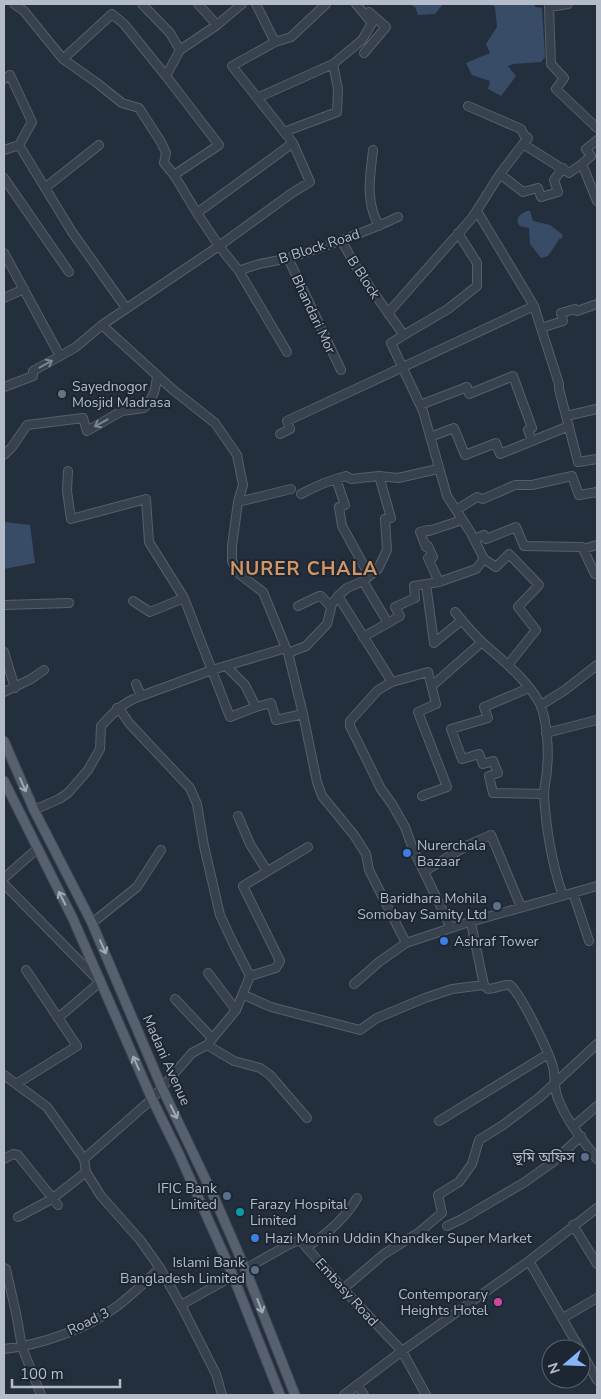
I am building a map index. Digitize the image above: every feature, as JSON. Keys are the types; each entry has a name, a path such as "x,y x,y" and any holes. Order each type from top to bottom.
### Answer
{"main road":[{"name":"Madani Avenue","path":"4,741 34,810 92,923 162,1088 194,1152 245,1269 295,1395"},
{"path":"4,781 73,920 152,1099 179,1154 233,1276 280,1395"}],"street":[{"path":"14,4 24,11 63,59 122,103 139,108 161,142 166,153 164,163 239,271 287,352"},
{"path":"142,4 170,33 180,50"},
{"path":"198,4 217,25"},
{"path":"166,76 180,50 217,25 242,4"},
{"path":"256,4 275,42"},
{"path":"4,387 33,376 33,371 76,347 102,324 220,246 310,182 293,143 232,66 275,42 291,37 326,4"},
{"path":"257,98 333,64 362,40 372,23 356,4"},
{"path":"362,4 386,27 364,53"},
{"path":"568,4 549,7 551,64 564,78 556,89 597,128"},
{"path":"63,59 112,14 124,24 219,145 174,175"},
{"path":"284,132 337,112 338,89 333,64"},
{"path":"4,78 10,74 32,122 19,145 4,150"},
{"path":"388,313 477,211 500,174 528,138 521,129 468,106"},
{"path":"523,144 569,172 591,156 586,149 597,140"},
{"path":"197,213 293,143"},
{"path":"19,145 72,232 126,308"},
{"path":"46,187 99,145"},
{"path":"373,150 369,187 370,205 379,226"},
{"path":"582,164 597,198"},
{"path":"500,174 523,192 538,188 541,197 558,192 554,180 563,168"},
{"path":"4,178 69,272"},
{"path":"477,211 534,306 559,384 578,462 597,459"},
{"name":"B Block Road","path":"239,271 252,264 288,258 341,240 379,226 398,216"},
{"path":"458,234 477,263 477,286 448,308 391,343 420,405 447,496 474,539 484,559 496,568 509,554 539,585 518,607 536,630 508,665"},
{"name":"B Block","path":"341,240 360,273 404,335"},
{"path":"4,252 60,356"},
{"name":"Bhandari Mor","path":"288,258 341,370"},
{"path":"4,298 24,289"},
{"path":"541,328 563,320 560,313 575,309 577,311 597,304"},
{"path":"280,434 290,430 287,421 534,306"},
{"path":"102,324 157,375 214,423 237,455 243,485 238,502 232,546 232,561 238,573 263,592 287,650 303,714 310,754 322,796 354,835 366,854 369,870 406,943"},
{"path":"4,455 27,425 83,418 88,430 122,411 144,408 152,399 156,390 157,375"},
{"path":"420,405 467,388 469,394 513,376 532,428 528,430 532,441"},
{"path":"566,416 597,409"},
{"path":"430,437 454,428 464,455 496,443 500,454 569,426"},
{"path":"301,494 336,478 346,476 351,479 379,476 398,478 438,468"},
{"path":"68,471 67,490 71,519 146,499 149,542 184,598 230,717 271,702 276,720 303,714"},
{"path":"34,810 59,800 68,793 88,770 100,749 100,726 127,701 212,670 306,646 327,624 331,607 338,596 347,588 378,569 387,550 385,519 391,518 379,476"},
{"path":"456,510 477,497 483,499 515,485 532,485 572,476 579,495 597,492"},
{"path":"336,478 345,505 339,507 342,526 388,623"},
{"path":"238,502 290,489"},
{"path":"439,582 428,558 433,557 428,546 426,547 420,532 429,531 462,520"},
{"path":"474,539 484,535 486,539 516,527 524,546 582,547 583,549 597,545"},
{"path":"583,549 595,574 597,573"},
{"path":"363,637 400,616 395,606 415,598 414,586 439,582 476,569 484,559"},
{"path":"426,584 434,643 462,620"},
{"path":"298,606 321,596 331,607"},
{"path":"338,596 392,682"},
{"path":"133,601 150,612 184,598"},
{"path":"4,605 69,603"},
{"path":"456,612 482,642 508,665 529,688 541,705 546,732 548,767 544,794 551,849 557,879 563,896"},
{"path":"433,686 482,642"},
{"path":"4,652 15,688"},
{"path":"541,705 565,690 597,665"},
{"path":"226,666 245,685 256,707"},
{"path":"4,692 15,688 44,670"},
{"path":"422,796 447,787 418,712 436,704 428,672 392,682 378,690 350,721 350,726 381,790 392,804 405,827 413,849 452,928"},
{"path":"136,684 141,696"},
{"path":"529,688 484,707 488,718 451,729 462,759 479,754 482,764 493,761 498,773 489,776 493,793 544,794"},
{"path":"84,1158 152,1099 192,1053 210,1041 236,1010 244,995 250,976 220,915 204,846 197,804 190,788 128,723 118,708"},
{"path":"546,732 597,720"},
{"path":"238,816 250,844 267,871"},
{"path":"425,871 491,835 521,907"},
{"path":"250,976 276,968 280,961 243,886 308,847"},
{"path":"37,849 4,878 100,982 58,1018"},
{"path":"92,923 137,887 160,850"},
{"path":"354,984 379,962 406,943 521,907 597,886"},
{"path":"572,893 589,941"},
{"path":"471,923 484,985 488,989 506,984 513,988 548,1054 559,1102 597,1159"},
{"path":"16,1084 77,1046 26,970"},
{"path":"208,973 236,1010"},
{"path":"244,995 271,1007 360,1030 377,1018 425,998 452,989 484,985"},
{"path":"176,999 210,1041 234,1061 260,1068 270,1075 307,1118"},
{"path":"343,1289 384,1254 418,1233 442,1213 438,1195 459,1182 472,1164 479,1140 517,1115 554,1086 597,1044"},
{"path":"439,1121 548,1054"},
{"path":"4,1075 47,1107 84,1158 86,1172 100,1196 140,1240 160,1268 216,1374 222,1395"},
{"path":"574,1126 597,1106"},
{"path":"447,1226 525,1182 552,1162 580,1136"},
{"path":"4,1159 13,1154 18,1155 58,1205"},
{"path":"18,1217 52,1199 86,1172"},
{"path":"306,1247 335,1227 358,1198"},
{"path":"344,1395 402,1351 529,1261 597,1208"},
{"path":"573,1225 597,1264"},
{"name":"Embasy Road","path":"245,1269 300,1240 402,1351 426,1395"},
{"path":"529,1261 574,1339"},
{"path":"4,1268 6,1269 10,1285 22,1347 40,1395"},
{"name":"Road 3","path":"4,1349 22,1347 67,1333 91,1323 116,1307 160,1268"},
{"path":"181,1305 233,1276"},
{"path":"563,1318 597,1298"},
{"path":"591,1369 597,1380"},
{"path":"358,1386 364,1395"}],"water":[{"path":"409,4 443,4 435,14 418,15 415,7"},
{"path":"491,4 535,4 535,7 542,8 545,57 541,62 508,66 516,76 501,96 488,89 490,81 472,75 466,63 490,53 486,44 497,27 495,7"},
{"path":"530,211 533,221 550,225 563,235 562,239 560,238 548,256 541,258 530,244 529,228 520,226 518,223 519,217"},
{"path":"4,522 30,525 35,563 4,569"}],"place":[{"name":"Sayednogor Mosjid Madrasa","path":"62,394"},
{"name":"Nurerchala Bazaar","path":"407,853"},
{"name":"Baridhara Mohila Somobay Samity Ltd","path":"497,906"},
{"name":"Ashraf Tower","path":"444,941"},
{"name":"ভূমি অফিস","path":"585,1157"},
{"name":"IFIC Bank Limited","path":"227,1196"},
{"name":"Farazy Hospital Limited","path":"240,1212"},
{"name":"Hazi Momin Uddin Khandker Super Market","path":"255,1238"},
{"name":"Islami Bank Bangladesh Limited","path":"255,1270"},
{"name":"Contemporary Heights Hotel","path":"498,1302"}],"district":[{"name":"NURER CHALA","path":"304,568"}]}
